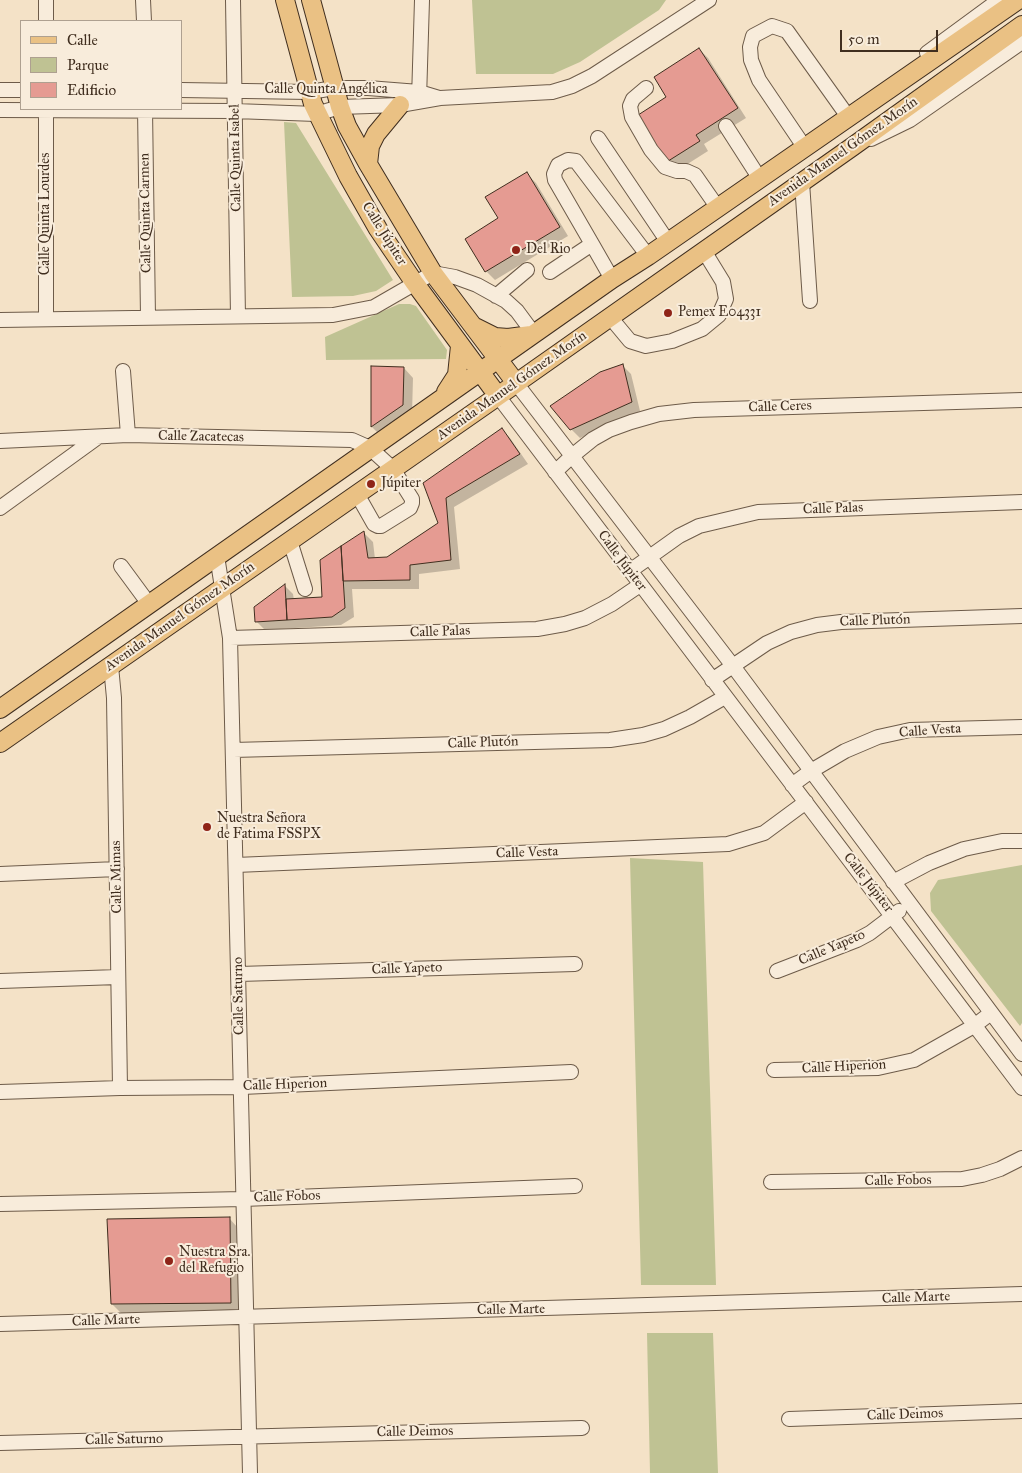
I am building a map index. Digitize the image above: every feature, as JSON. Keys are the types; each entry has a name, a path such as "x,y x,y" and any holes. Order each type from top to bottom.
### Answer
{"main road":[{"name":"Calle Júpiter","path":"285,0 316,114 348,176 378,229 414,282 498,396"},
{"name":"Calle Júpiter","path":"311,0 334,88 347,126 432,273 516,383"},
{"name":"Avenida Manuel Gómez Morín","path":"0,708 612,279 718,208 1018,0"},
{"name":"Avenida Manuel Gómez Morín","path":"0,743 498,396 1022,25"},
{"path":"368,164 370,146 376,134 400,106"},
{"path":"469,323 495,337 508,338 534,334"},
{"path":"440,399 457,375 460,346"}],"street":[{"path":"46,0 46,20"},
{"path":"143,0 144,20"},
{"name":"Calle Quinta Isabel","path":"233,0 238,316"},
{"path":"419,97 422,0"},
{"name":"Calle Quinta Angélica","path":"182,90 310,92 334,88 440,98 552,92 572,86 592,76 709,0"},
{"path":"864,107 885,83 999,0"},
{"path":"805,148 759,80 751,60 750,47 753,36 772,26 787,31 848,118"},
{"path":"852,147 880,136 910,120 1022,42"},
{"path":"646,88 633,99 630,106 632,117 651,150 665,167 677,171 686,171 695,175 718,208"},
{"path":"0,90 20,90"},
{"name":"Calle Quinta Angélica","path":"182,110 316,114 340,107 400,106 419,97"},
{"name":"Calle Quinta Angélica","path":"0,110 20,110"},
{"name":"Calle Quinta Lourdes","path":"46,110 46,319"},
{"name":"Calle Quinta Carmen","path":"145,110 148,317"},
{"path":"726,126 760,179"},
{"path":"598,138 668,242"},
{"path":"612,279 555,180 558,165 565,161 576,161 648,256"},
{"path":"802,182 810,301"},
{"path":"550,272 592,244"},
{"path":"610,317 630,341 646,346 672,341 702,329 719,315 726,299 723,282 704,251"},
{"path":"496,296 527,270"},
{"path":"0,320 304,316 356,312 374,307 432,273 456,277 477,285 506,301 517,311 534,334"},
{"path":"123,371 128,436"},
{"name":"Calle Júpiter","path":"516,383 734,666 1022,1054"},
{"name":"Calle Júpiter","path":"498,396 1022,1088"},
{"name":"Calle Ceres","path":"555,472 593,439 624,424 659,414 694,410 1022,400"},
{"name":"Calle Zacatecas","path":"0,441 128,436 352,440 370,448 393,469 412,499 410,508 378,526 374,524 357,494"},
{"path":"0,508 98,437"},
{"name":"Calle Palas","path":"630,571 679,536 699,526 758,512 1022,502"},
{"path":"290,541 305,589"},
{"name":"Calle Saturno","path":"217,556 230,638 250,1473"},
{"path":"121,566 149,604"},
{"name":"Calle Palas","path":"230,638 538,629 585,618 612,604 640,585"},
{"name":"Calle Plutón","path":"712,680 767,643 791,632 817,625 840,622 1022,616"},
{"name":"Calle Mimas","path":"111,666 114,698 120,1088"},
{"name":"Calle Plutón","path":"233,750 610,740 644,736 664,729 690,718 725,697"},
{"name":"Calle Vesta","path":"792,785 811,771 845,751 878,737 910,730 1022,727"},
{"name":"Calle Vesta","path":"236,865 728,844 764,833 806,802"},
{"path":"893,882 929,862 964,849 1002,841 1022,841"},
{"path":"0,874 117,869"},
{"name":"Calle Yapeto","path":"778,971 857,940 870,933 909,904"},
{"name":"Calle Yapeto","path":"239,974 574,964"},
{"path":"0,980 118,977"},
{"name":"Calle Hiperion","path":"774,1070 885,1066 914,1060 974,1026 992,1013"},
{"name":"Calle Hiperion","path":"0,1092 120,1088 242,1087 571,1072"},
{"name":"Calle Fobos","path":"771,1182 962,1179 1000,1169 1022,1158"},
{"name":"Calle Fobos","path":"0,1204 243,1199 575,1186"},
{"name":"Calle Marte","path":"0,1324 1022,1294"},
{"name":"Calle Deimos","path":"789,1419 1022,1411"},
{"name":"Calle Deimos","path":"248,1436 582,1428"},
{"name":"Calle Saturno","path":"0,1443 248,1436"}],"green space":[{"path":"472,0 666,0 659,10 580,62 553,74 476,74"},
{"path":"284,122 296,123 393,280 376,291 353,296 292,297"},
{"path":"399,304 416,306 447,350 446,359 326,360 325,337"},
{"path":"630,858 703,862 716,1285 641,1285"},
{"path":"1022,865 1022,1023 1020,1026 931,911 930,893 938,880"},
{"path":"647,1333 713,1333 718,1473 650,1473"}],"building":[{"path":"699,48 738,108 696,135 700,141 665,163 635,117 666,97 654,77"},
{"path":"527,172 560,227 485,272 465,239 498,218 485,197"},
{"path":"623,364 632,402 570,430 550,406 600,372"},
{"path":"371,366 404,367 403,405 371,427"},
{"path":"502,428 520,454 446,498 451,560 410,565 410,580 343,581 341,546 364,531 368,558 387,557 438,523 423,483"},
{"path":"341,546 345,608 332,617 287,620 286,599 322,597 320,560"},
{"path":"285,584 287,620 255,622 254,607"},
{"name":"Nuestra Sra. del Refugio","path":"230,1217 231,1303 111,1304 107,1219"}],"place":[{"name":"Del Rio","path":"516,250"},
{"name":"Pemex E04331","path":"668,313"},
{"name":"Júpiter","path":"371,484"},
{"name":"Nuestra Señora de Fatima FSSPX","path":"207,827"},
{"name":"Nuestra Sra. del Refugio","path":"169,1261"}]}
